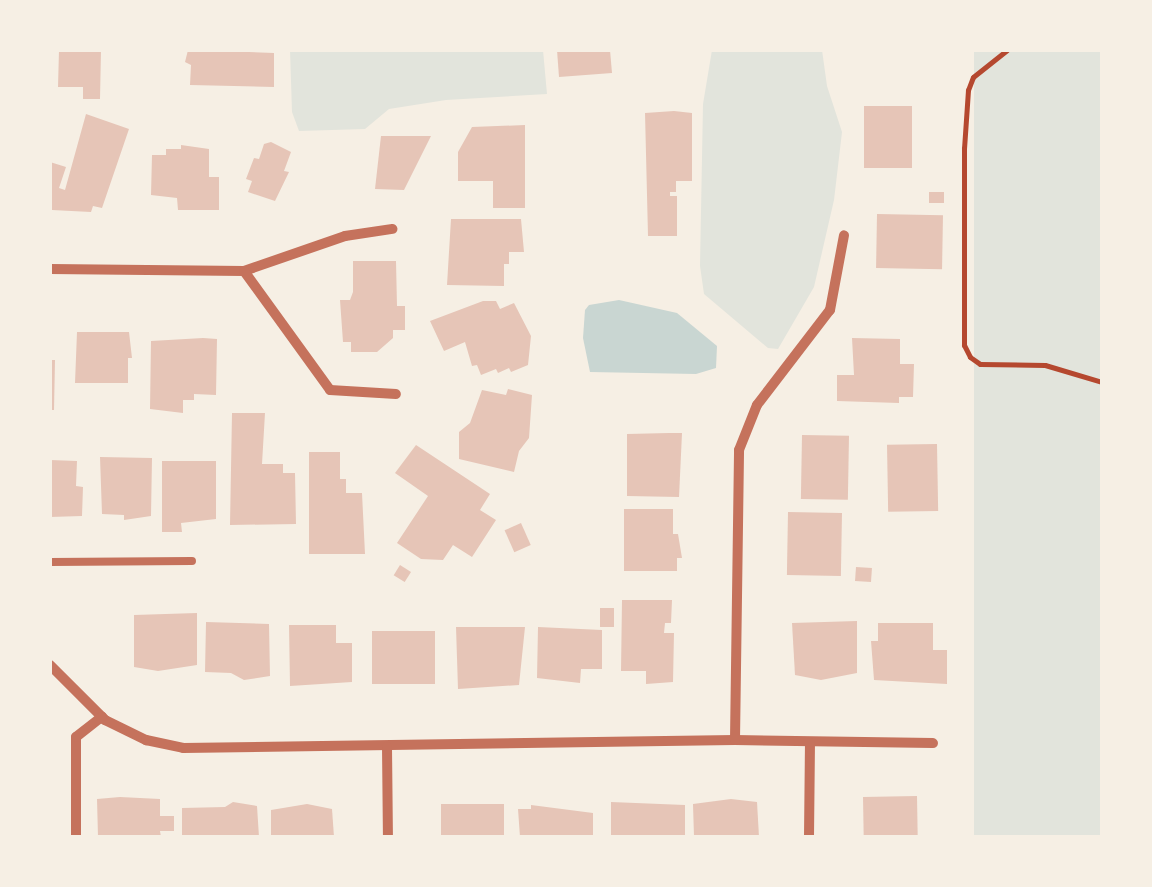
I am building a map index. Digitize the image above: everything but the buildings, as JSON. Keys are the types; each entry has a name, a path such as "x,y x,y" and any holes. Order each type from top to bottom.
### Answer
{"street":[{"path":"50,269 244,271 345,236 392,229"},
{"path":"734,740 739,450 757,404 830,310 844,235"},
{"path":"244,271 330,390 396,394"},
{"path":"50,665 102,716 146,740 183,748 734,740 934,742"},
{"path":"76,837 76,737 102,716"},
{"path":"808,837 810,743"},
{"path":"387,747 388,837"}],"lane":[{"path":"50,562 192,561"}],"path":[{"path":"1007,50 973,77 968,90 964,148 964,345 970,357 980,364 1045,365 1102,382"}],"shaded area":[{"path":"290,50 543,50 547,94 446,100 389,109 365,129 299,131 292,112"},
{"path":"712,50 822,50 827,86 842,132 834,200 814,287 778,349 768,348 704,294 700,266 703,104"},
{"path":"974,50 1102,50 1102,837 974,837"},
{"path":"619,300 677,313 717,346 716,368 696,374 590,372 583,338 585,310 589,305"}]}
